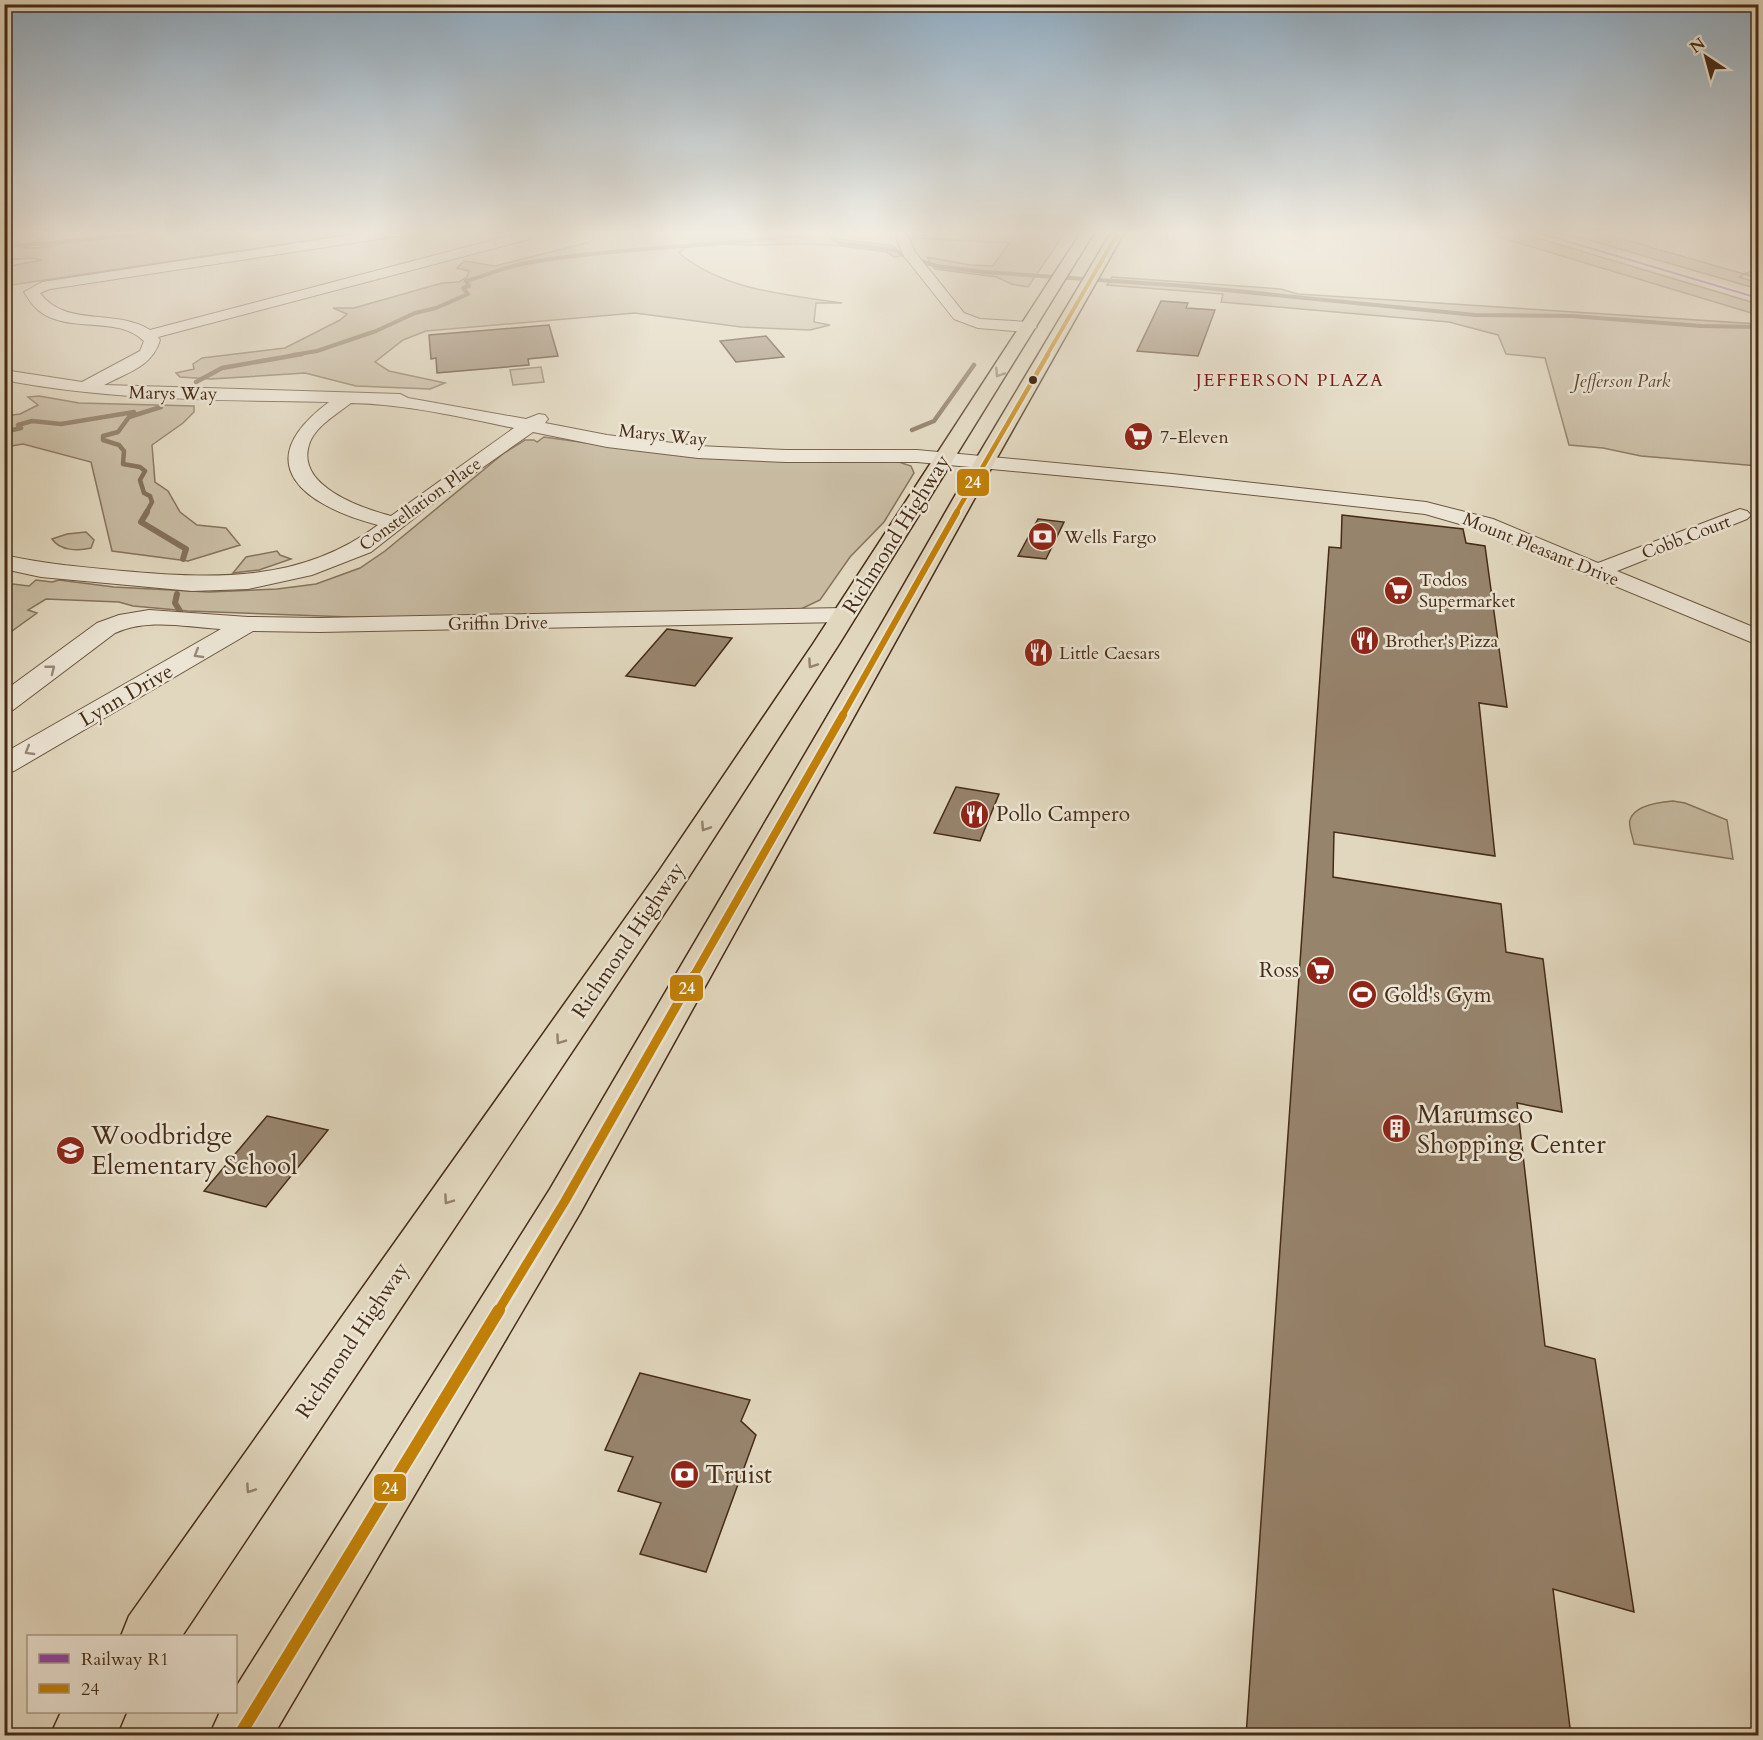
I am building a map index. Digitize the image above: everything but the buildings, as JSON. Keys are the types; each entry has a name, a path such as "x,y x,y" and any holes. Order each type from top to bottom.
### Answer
{"main road":[{"name":"Richmond Highway","path":"150,1635 666,886 1039,312"},
{"name":"Richmond Highway","path":"239,1736 571,1191 855,695 987,458 1073,312"},
{"path":"80,1736 96,1713"}],"street":[{"path":"51,312 125,325 148,335 232,312"},
{"path":"956,312 959,316 978,322 1029,327"},
{"path":"84,388 141,359 152,346 148,335"},
{"name":"Marys Way","path":"4,375 84,388 147,393 378,399 536,421 607,441 698,452 947,453"},
{"path":"348,397 329,411 304,436 296,455 297,466 311,485 345,509 395,523"},
{"name":"Constellation Place","path":"4,562 41,570 164,583 248,582 304,570 363,547 438,490 536,421"},
{"name":"Mount Pleasant Drive","path":"947,453 1402,504 1450,513 1485,524 1758,638"},
{"name":"Cobb Court","path":"1597,571 1740,515"},
{"name":"Griffin Drive","path":"4,704 106,628 134,618 152,617 248,624 352,625 844,615"},
{"name":"Lynn Drive","path":"4,765 248,624"}],"green space":[{"path":"343,312 815,312 814,322 830,325 810,330 741,327 635,313 426,331 403,340 375,362 389,371 445,383 430,389 356,386 305,373 211,379 180,377 176,373 194,369 193,364 202,358 285,348 340,320 347,314"},
{"name":"Jefferson Park","path":"1337,312 1577,312 1758,324 1758,466 1641,456 1603,448 1569,445 1545,358 1506,354 1498,335 1449,322"},
{"path":"541,367 544,382 513,385 510,370"},
{"path":"39,396 79,403 194,406 194,412 183,423 152,445 155,482 168,491 180,512 197,525 226,528 240,545 188,561 112,551 91,462 23,444 5,447 5,416 20,414 38,405 28,397"},
{"path":"544,437 623,448 896,461 911,466 914,473 884,522 850,557 820,600 801,609 404,619 188,611 133,606 119,602 46,599 28,610 37,613 5,636 5,583 29,586 36,580 52,582 59,580 114,587 209,592 277,589 316,584 360,568 385,551 504,453 525,440 537,442"},
{"path":"86,532 94,540 91,548 70,549 60,546 52,539 67,534"},
{"path":"277,551 280,555 291,559 259,570 233,573 246,557"},
{"path":"1673,801 1685,803 1727,820 1733,859 1634,844 1630,825 1633,815 1648,805"}],"waterway":[{"path":"293,355 317,351 376,331 418,312"},
{"path":"1447,312 1475,315 1572,316 1701,326 1758,327"},
{"path":"196,382 222,368 302,354"},
{"path":"912,430 934,421 974,365"},
{"path":"146,513 152,502 150,496 144,493 140,480 145,471 140,467 123,464 124,451 119,445 103,440 103,436 118,432 129,417 161,407"},
{"path":"4,432 21,428 18,425 32,421 61,424 134,412"},
{"path":"147,512 141,522 186,549 183,559"},
{"path":"177,594 175,603 180,611"}],"transit line":[{"name":"24","path":"239,1736 565,1201 989,454 1073,312"}],"place":[{"name":"7-Eleven","path":"1139,437"},
{"name":"Wells Fargo","path":"1043,537"},
{"name":"Todos Supermarket","path":"1398,590"},
{"name":"Brother's Pizza","path":"1364,641"},
{"name":"Little Caesars","path":"1038,653"},
{"name":"Pollo Campero","path":"975,814"},
{"name":"Ross","path":"1320,970"},
{"name":"Gold's Gym","path":"1363,995"},
{"name":"Marumsco Shopping Center","path":"1396,1129"},
{"name":"Woodbridge Elementary School","path":"70,1150"},
{"name":"Truist","path":"684,1474"}],"district":[{"name":"JEFFERSON PLAZA","path":"1290,380"}]}
